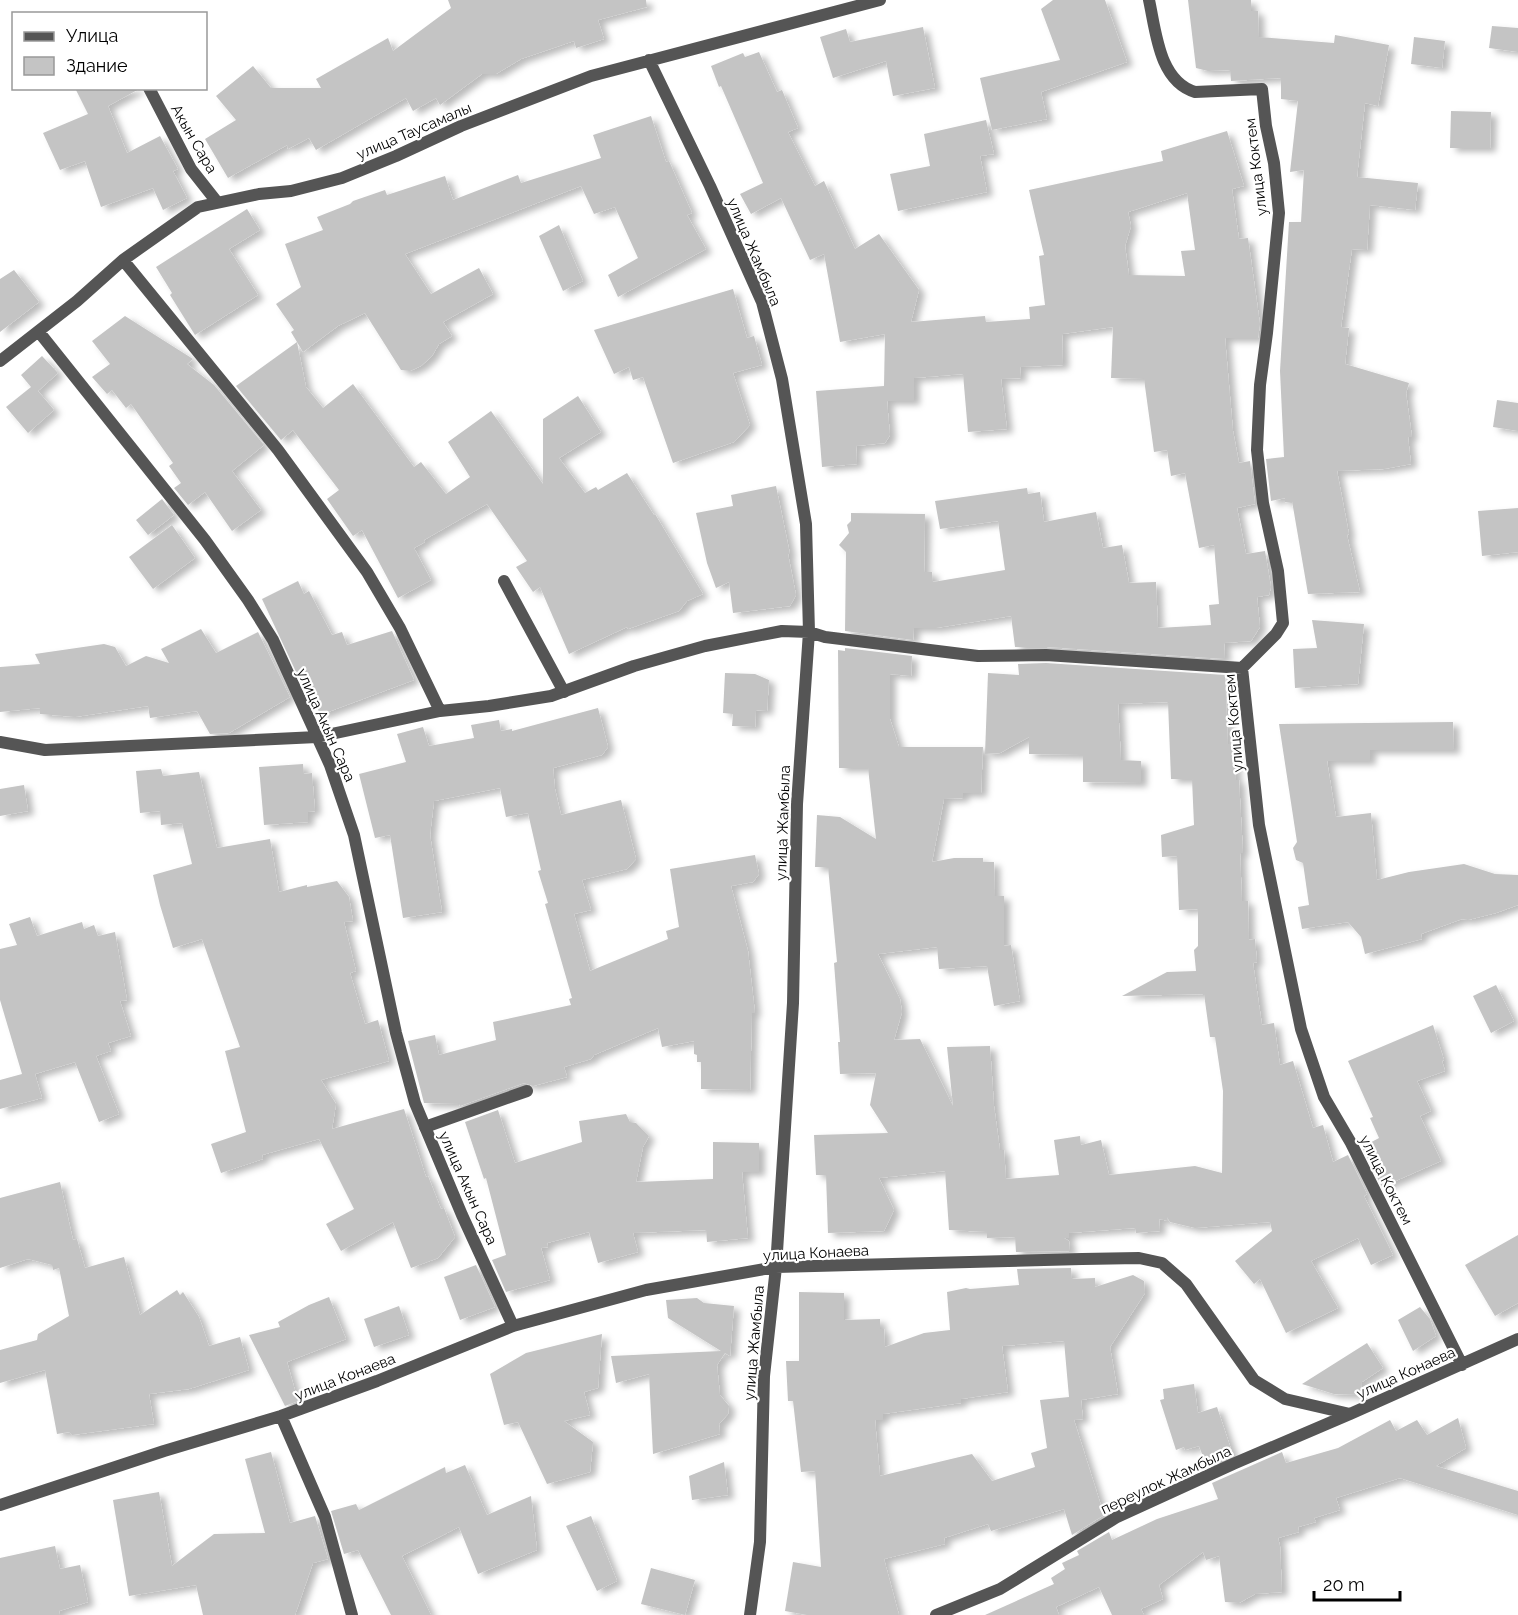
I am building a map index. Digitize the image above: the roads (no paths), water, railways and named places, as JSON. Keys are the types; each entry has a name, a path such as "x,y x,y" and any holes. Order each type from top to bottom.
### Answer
{"street":[{"name":"улица Таусамалы","path":"0,361 39,332 123,260 198,207 342,178 471,122 591,76 880,0"},
{"name":"улица Коктем","path":"1149,0 1165,67 1184,89 1195,92 1262,89 1266,126 1274,163 1279,213 1260,386 1257,450 1263,502 1278,571 1283,623 1276,634 1242,668 1259,825 1301,1029 1324,1097 1351,1143 1462,1365"},
{"name":"улица Жамбыла","path":"649,60 710,186 762,302 782,379 806,524 809,632 797,804 793,1003 776,1267 764,1376 760,1542 750,1615"},
{"name":"Акын Сара","path":"150,90 191,169 217,202"},
{"path":"123,260 278,450 367,572 400,628 440,711"},
{"name":"улица Акын Сара","path":"39,332 205,540 248,600 273,640 330,765 354,835 396,1033 415,1103 462,1215 513,1326"},
{"path":"504,581 564,692"},
{"path":"0,742 45,750 317,737 440,711 550,696 634,666 705,646 782,631 809,632 825,637 978,656 1046,656 1242,668"},
{"path":"425,1127 527,1091"},
{"name":"улица Конаева","path":"0,1506 164,1451 281,1416 377,1382 513,1326 646,1290 776,1267 1091,1258 1139,1258 1162,1263 1186,1284 1254,1380 1285,1399 1350,1414 1518,1339"},
{"name":"переулок Жамбыла","path":"936,1615 1000,1589 1117,1517 1350,1414"},
{"path":"281,1416 325,1517 352,1615"}]}
